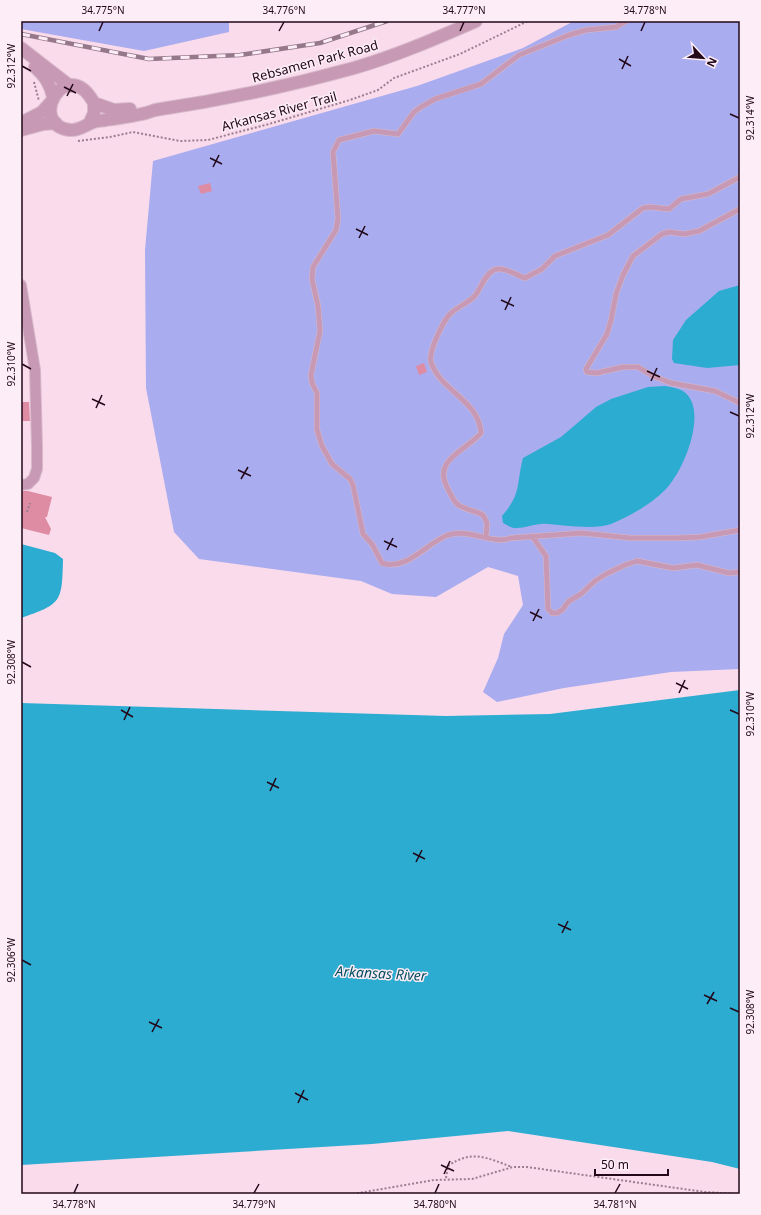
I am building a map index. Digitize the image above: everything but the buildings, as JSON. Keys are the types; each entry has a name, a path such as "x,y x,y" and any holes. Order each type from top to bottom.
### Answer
{"street":[{"name":"Rebsamen Park Road","path":"94,103 114,110 155,110 231,97 356,68 418,46 476,21"},
{"path":"21,48 70,86"},
{"path":"21,53 45,76 51,87 48,102 51,115 56,123 43,124 21,130"},
{"path":"21,123 42,112 48,102 61,88 70,86 80,87 85,90 94,103 90,122"},
{"name":"Rebsamen Park Road","path":"56,123 65,129 71,130 78,129 90,122 144,114 155,110"},
{"path":"21,285 35,370 37,447 37,468 34,478 28,484 21,485"}],"lane":[{"path":"626,21 616,27 586,30 568,35 519,55 481,84 434,100 417,109 408,118 398,134 374,131 343,138 335,145 334,166 338,219 333,235 313,267 312,279 318,306 320,331 311,375 312,383 317,393 317,430 322,446 332,464 350,479 355,491 360,525 363,534 372,544 382,563 388,565 403,562 415,557 448,536 461,533 486,536 495,540 504,540 532,536 582,533 630,538 677,538 700,537 740,530"},
{"path":"486,536 486,523 483,515 457,504 443,480 443,469 448,462 481,433 474,411 442,379 431,363 432,350 446,319 474,296 490,273 495,269 503,269 525,278 542,270 555,256 608,235 642,208 650,207 669,209 682,199 708,194 740,177"},
{"path":"740,209 700,231 684,234 669,232 662,234 632,256 622,275 616,294 612,320 607,334 586,369 587,372 597,373 623,367 638,367 671,383 715,392 740,403"},
{"path":"532,536 546,556 548,609 552,613 557,613 562,610 569,601 581,594 601,577 625,565 637,561 673,568 697,565 729,573 740,572"}],"path":[{"name":"Arkansas River Trail","path":"76,141 110,137 133,132 180,141 208,140 270,124 378,90 394,78 460,54 528,21"},
{"path":"34,80 48,102"},
{"path":"28,512 30,502"},
{"path":"446,1179 448,1166 459,1158 475,1155 513,1167"},
{"path":"353,1194 446,1179 472,1179 513,1167 527,1167 705,1192 740,1194"}],"shaded area":[{"path":"21,21 229,21 229,32 144,51 21,29"},
{"path":"574,21 740,21 740,669 671,672 564,688 497,702 483,692 498,658 504,634 523,605 518,576 488,567 436,597 392,594 361,581 199,559 174,532 146,388 145,250 153,161 417,86 523,48"}],"water":[{"path":"740,285 740,365 707,368 674,363 672,359 673,340 686,320 719,291"},
{"path":"665,386 683,391 691,400 694,412 694,426 686,456 672,482 665,490 632,514 604,526 579,527 543,524 515,528 503,523 502,516 516,495 523,458 561,437 596,407 611,399 648,387"},
{"path":"21,544 55,553 63,559 62,584 57,599 52,605 45,609 21,618"},
{"name":"Arkansas River","path":"740,690 740,1169 712,1162 508,1131 372,1144 21,1165 21,703 446,716 550,714"}],"railway":[{"path":"21,34 149,59 240,55 320,43 387,21"}]}
